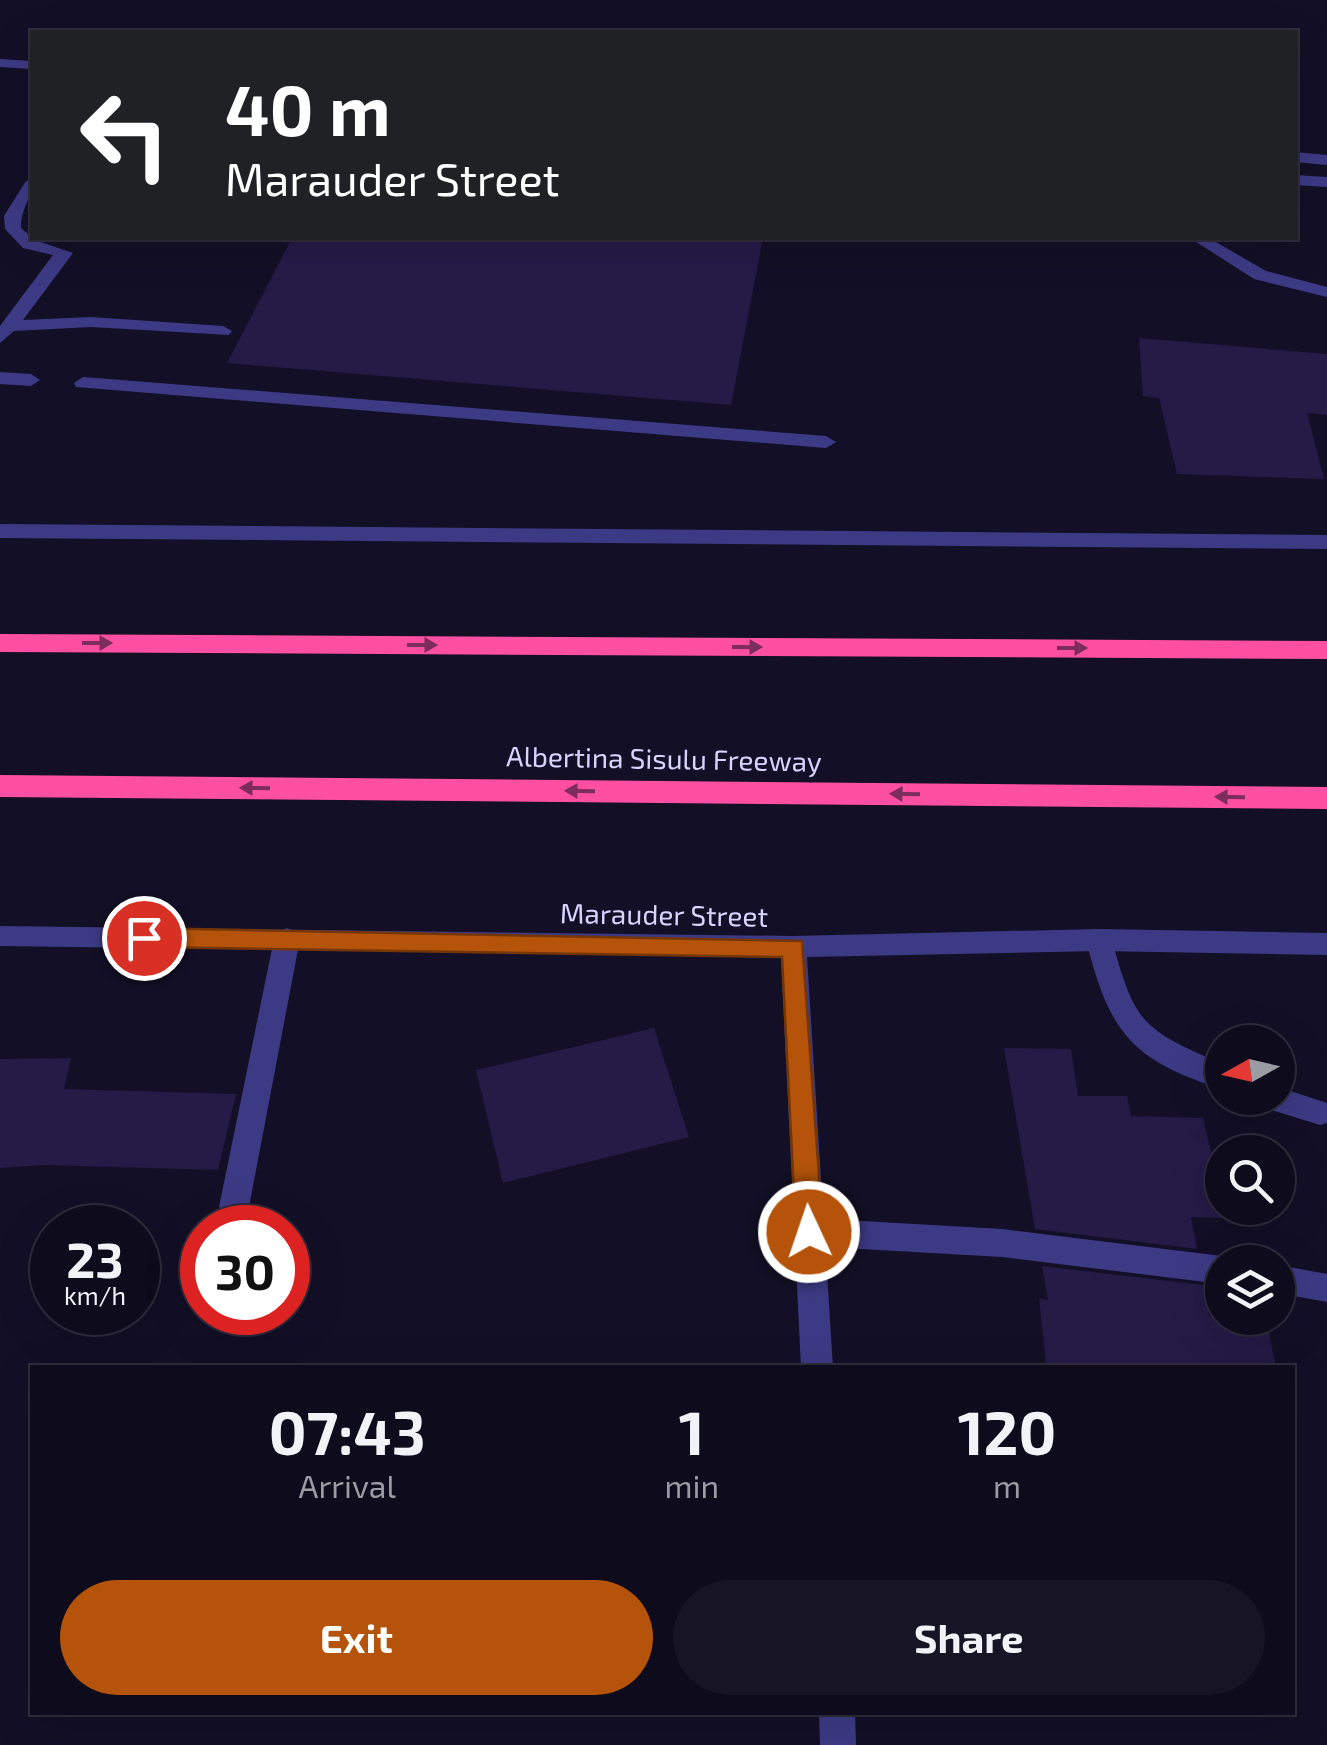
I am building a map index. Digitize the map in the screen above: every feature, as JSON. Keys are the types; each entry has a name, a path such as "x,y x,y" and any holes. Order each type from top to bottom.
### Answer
{"highway":[{"path":"0,642 1327,650"},
{"name":"Albertina Sisulu Freeway","path":"0,786 1327,798"}],"street":[{"path":"0,62 30,65"},
{"path":"1298,158 1327,160"},
{"path":"1298,180 1327,182"},
{"path":"30,187 17,205 13,230 29,244 64,253"},
{"path":"4,332 76,240"},
{"path":"1201,240 1260,275 1327,292"},
{"path":"4,332 90,322 223,331"},
{"path":"0,378 31,380"},
{"path":"83,384 826,442"},
{"path":"0,531 1327,542"},
{"name":"Marauder Street","path":"0,936 793,948 1099,940 1327,944"},
{"path":"234,1205 287,939"},
{"path":"1099,940 1116,1006 1132,1032 1205,1068"},
{"path":"793,948 817,1365"},
{"path":"1295,1105 1320,1112"},
{"path":"809,1232 1002,1243 1205,1268"},
{"path":"1295,1283 1327,1288"},
{"path":"836,1715 838,1745"}],"building":[{"path":"291,240 763,240 731,405 227,363"},
{"path":"1139,338 1327,354 1327,415 1307,413 1324,479 1177,474 1159,398 1143,396"},
{"path":"654,1028 689,1137 503,1183 476,1070"},
{"path":"1004,1048 1071,1049 1078,1096 1127,1096 1131,1116 1203,1118 1207,1135 1205,1217 1191,1217 1197,1249 1035,1229"},
{"path":"71,1058 64,1089 236,1094 218,1170 45,1165 0,1168 0,1059"},
{"path":"1042,1266 1203,1285 1205,1335 1270,1335 1275,1365 1046,1363 1039,1299 1048,1300"}],"route":[{"path":"144,938 793,948 809,1232"}]}
